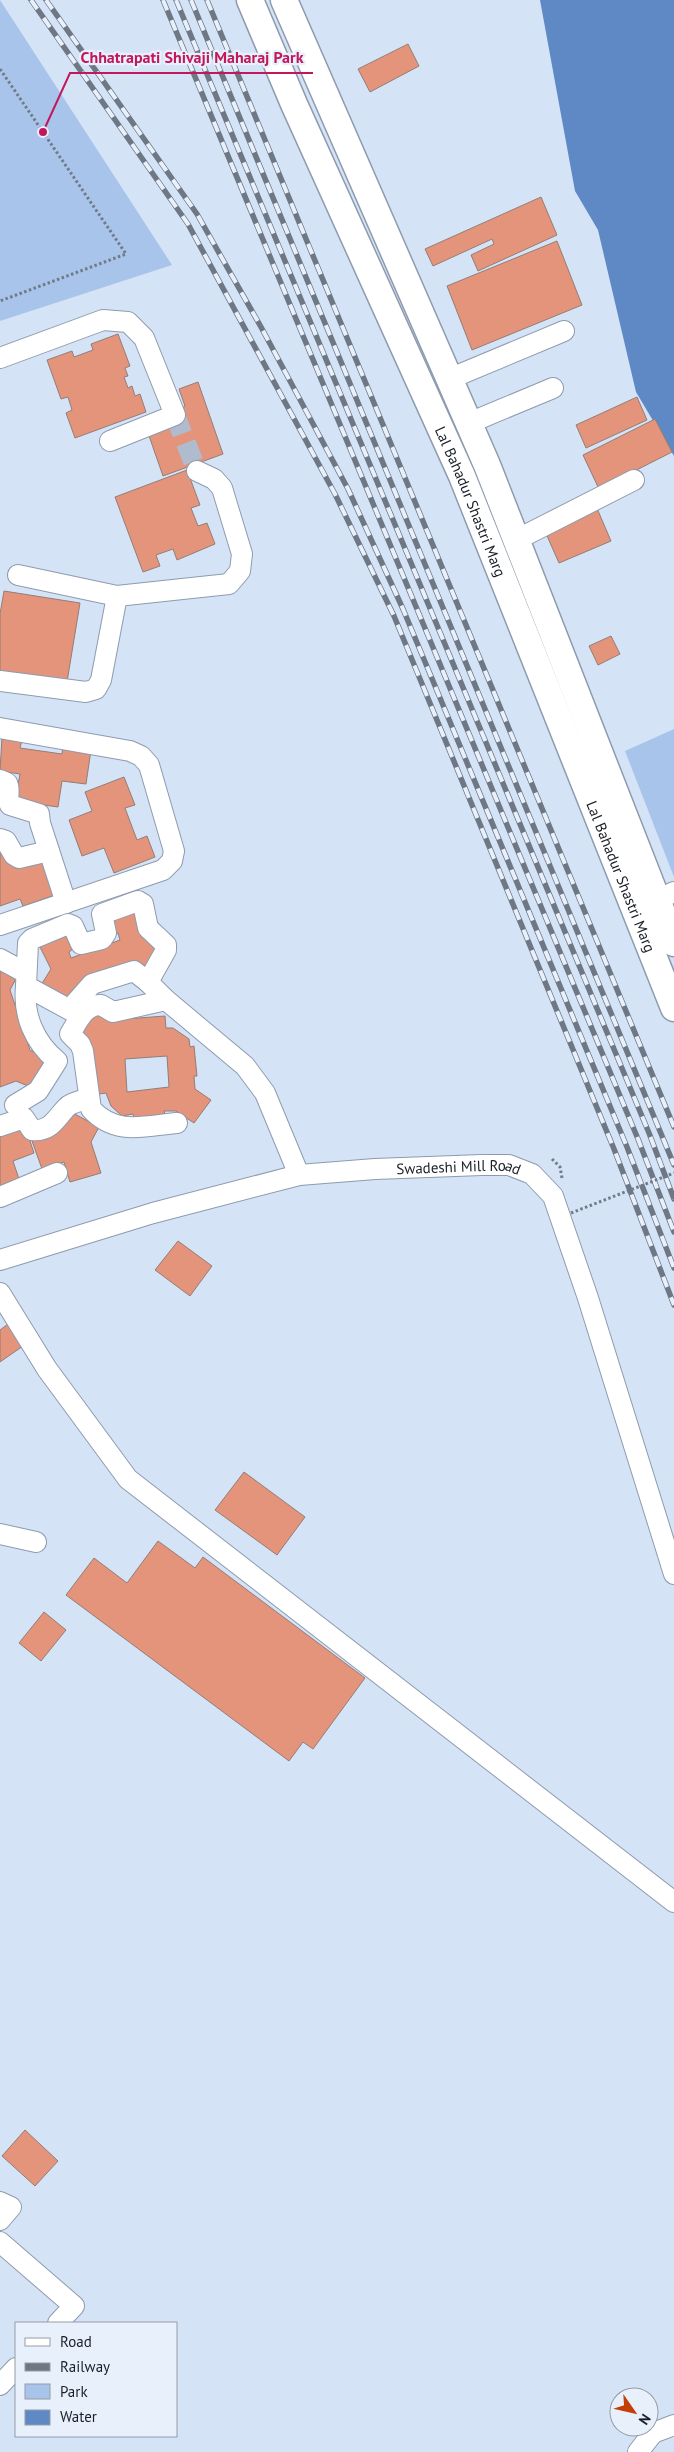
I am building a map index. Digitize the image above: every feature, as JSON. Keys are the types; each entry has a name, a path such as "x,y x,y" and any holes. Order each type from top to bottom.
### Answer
{"main road":[{"name":"Lal Bahadur Shastri Marg","path":"250,0 294,104 462,476 564,732 622,846 665,896 674,943"},
{"name":"Lal Bahadur Shastri Marg","path":"284,0 487,465 587,721 622,846 674,1008"},
{"path":"294,104 310,62"},
{"path":"462,476 487,465"},
{"path":"564,732 587,721"}],"street":[{"path":"0,358 103,320 128,322 144,338 175,415 110,441"},
{"path":"450,379 564,331"},
{"path":"469,423 553,388"},
{"path":"18,575 117,596 229,584 240,571 242,554 222,488 214,479 198,471"},
{"path":"516,540 634,480"},
{"path":"0,681 86,692 96,689 101,680 117,596"},
{"path":"0,728 130,750 141,756 149,765 174,851 172,861 163,870 0,925"},
{"path":"0,780 7,782 9,786 8,801 10,806 39,814 66,903"},
{"path":"0,839 6,841 14,855 19,858 49,850"},
{"path":"56,1061 44,1050 37,1040 25,1010 28,943 32,939 68,924 73,926 81,944 102,939 106,933 102,914 138,901 143,904 148,928 166,946 166,950 148,982"},
{"path":"0,959 75,1012"},
{"path":"0,1126 12,1110 38,1091 70,1034 75,1012 92,984 134,971 245,1066 264,1092 299,1175"},
{"path":"75,1012 96,1005 102,1005 112,1012 166,1000"},
{"path":"70,1034 80,1044 83,1051 91,1109 109,1124 128,1128 177,1123"},
{"path":"12,1110 24,1118 32,1130 36,1130 56,1123 71,1104 89,1098"},
{"name":"Swadeshi Mill Road","path":"0,1260 153,1213 299,1175 375,1169 509,1165 532,1174 553,1196 588,1298 674,1574"},
{"path":"0,1196 57,1173"},
{"path":"0,1294 47,1369 128,1479 674,1902"},
{"path":"0,1534 36,1542"},
{"path":"0,2202 11,2207 0,2220"},
{"path":"0,2242 74,2306 59,2322"},
{"path":"0,2385 15,2369"},
{"path":"638,2452 654,2433 674,2425"}],"path":[{"path":"0,68 126,254 0,301"},
{"path":"552,1159 560,1167"},
{"path":"571,1213 674,1173"}],"green space":[{"path":"0,0 172,265 0,321"},
{"path":"674,729 674,877 625,751"}],"water":[{"path":"540,0 674,0 674,456 636,392 598,230 575,191"}],"building":[{"path":"408,44 419,66 370,92 358,69"},
{"path":"541,197 557,235 478,271 471,255 494,244 492,239 433,266 425,249"},
{"path":"557,241 582,305 472,350 447,286"},
{"path":"118,334 130,366 125,368 128,376 124,377 128,388 132,386 135,396 140,394 146,412 75,438 66,413 72,410 68,397 61,399 47,360 72,351 74,357 93,350 91,344"},
{"path":"198,382 223,454 163,476 148,433 185,406 179,389"},
{"path":"637,397 647,420 586,448 576,425"},
{"path":"655,419 672,452 599,489 583,455"},
{"path":"187,470 200,505 191,508 198,526 207,523 215,544 177,560 173,549 156,555 160,566 143,572 115,497"},
{"path":"596,506 611,541 559,563 544,529"},
{"path":"4,591 80,603 67,682 0,672 0,614"},
{"path":"611,636 620,654 598,665 589,646"},
{"path":"2,737 22,740 20,748 62,754 63,745 91,750 86,784 62,781 58,807 15,801 20,774 0,771"},
{"path":"124,777 135,805 125,808 137,840 147,836 155,857 114,873 104,848 82,856 69,820 92,811 85,792"},
{"path":"7,845 15,868 41,858 55,895 23,906 20,899 0,906 0,847"},
{"path":"137,911 160,946 146,973 67,999 41,985 51,969 38,943 68,934 73,949 69,952 71,958 120,940 118,933 112,935 107,919"},
{"path":"0,963 19,973 10,990 30,1050 50,1061 35,1089 16,1081 0,1087"},
{"path":"96,1008 112,1020 165,1016 166,1028 173,1028 189,1039 190,1047 194,1046 197,1076 194,1076 195,1089 211,1100 194,1123 176,1111 164,1111 165,1114 134,1118 133,1114 122,1116 111,1106 106,1093 99,1094 98,1085 94,1085 90,1042 77,1031","holes":["167,1056 169,1087 127,1092 125,1059"]},
{"path":"69,1111 99,1127 91,1142 101,1173 70,1182 64,1162 42,1169 32,1141 58,1132"},
{"path":"24,1123 34,1153 13,1161 20,1182 0,1189 0,1132"},
{"path":"178,1241 212,1266 190,1296 155,1270"},
{"path":"8,1324 23,1346 0,1362 0,1330"},
{"path":"244,1472 305,1517 277,1555 215,1510"},
{"path":"158,1541 195,1568 203,1557 365,1678 313,1749 303,1742 289,1761 66,1595 94,1558 127,1583"},
{"path":"44,1612 66,1630 41,1661 19,1643"},
{"path":"25,2130 58,2161 35,2186 2,2156"}],"tunnel":[{"path":"175,415 197,471"}],"railway":[{"path":"31,0 188,224 335,494 394,616 614,1149 674,1305"},
{"path":"46,0 197,214 261,327 348,489 403,609 627,1147 674,1268"},
{"path":"163,0 638,1139 674,1232"},
{"path":"176,0 649,1133 674,1199"},
{"path":"191,0 674,1165"},
{"path":"207,0 674,1127"}],"place":[{"name":"Chhatrapati Shivaji Maharaj Park","path":"43,132"}]}
